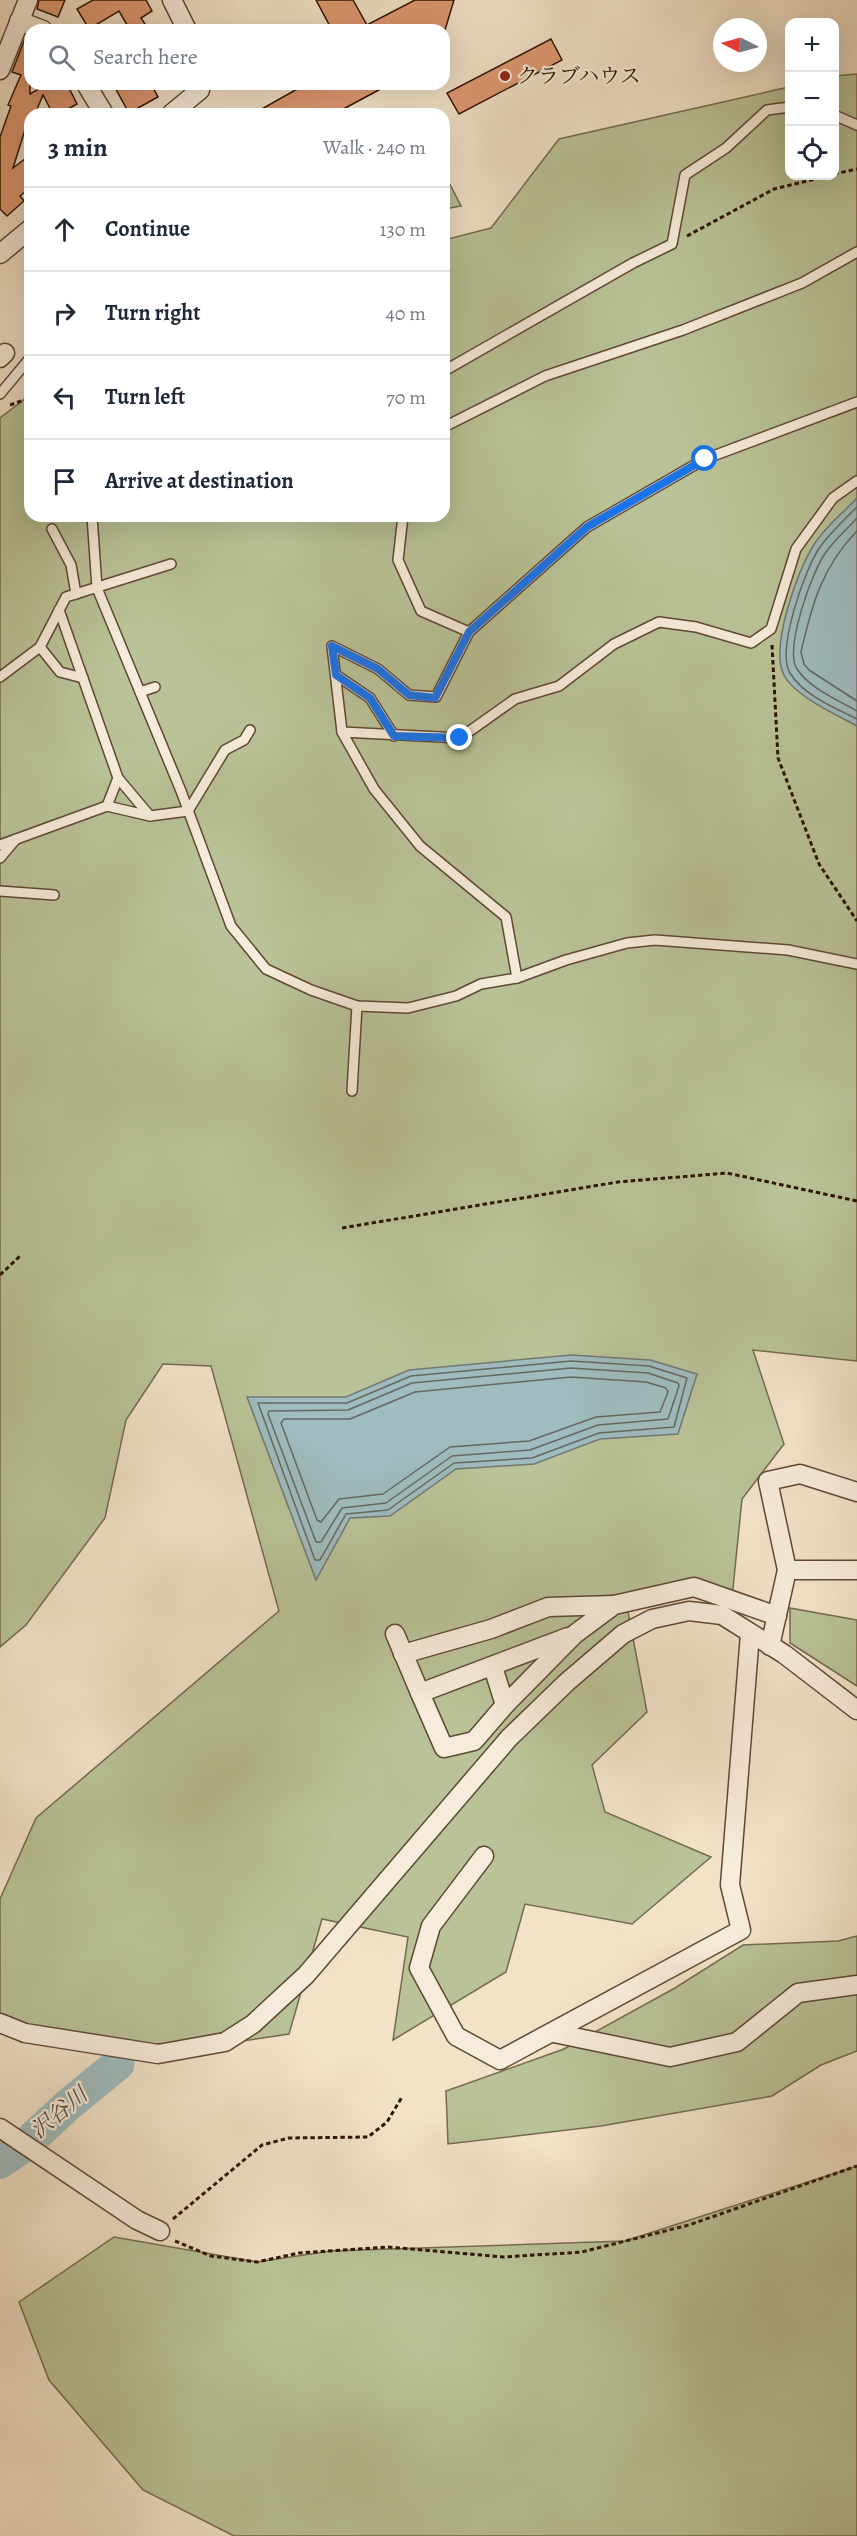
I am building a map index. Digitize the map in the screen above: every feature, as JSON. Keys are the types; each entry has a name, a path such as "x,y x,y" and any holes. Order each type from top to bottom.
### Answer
{"street":[{"path":"0,70 28,0"},
{"path":"172,0 184,24"},
{"path":"20,21 28,24"},
{"path":"90,90 100,108"},
{"path":"178,108 200,90"},
{"path":"3,246 24,233"},
{"path":"770,1646 788,1570 768,1481 800,1474 857,1492"},
{"path":"788,1570 857,1570"},
{"path":"403,1654 491,1629 548,1607 614,1605 694,1587 777,1616"},
{"path":"395,1634 444,1748 474,1741 505,1705 575,1634 614,1605"},
{"path":"0,2023 25,2033 158,2054 225,2042 253,2024 306,1975 509,1738 567,1682 623,1634 652,1618 689,1611 722,1615 770,1646 857,1710"},
{"path":"420,1693 575,1634"},
{"path":"484,1856 431,1926 419,1968 456,2036 500,2060 554,2033 649,1978 741,1930 730,1885 750,1634"},
{"path":"493,1667 505,1705"},
{"path":"554,2033 670,2057 737,2042 798,1993 857,1985"},
{"path":"0,2128 137,2220 160,2231"}],"lane":[{"path":"450,368 633,263 672,244 686,175 726,148 767,110 785,108"},
{"path":"839,117 857,125"},
{"path":"450,424 545,376 683,330 802,283 857,252"},
{"path":"0,394 24,365"},
{"path":"517,978 506,917 420,846 374,789 342,732 332,646 378,669 409,695 435,698 469,632 587,527 705,459 857,402"},
{"path":"342,732 460,738 515,699 559,686 614,644 659,621 696,627 751,643 771,629 796,549 832,498 857,481"},
{"path":"92,522 97,588 188,812 231,926 266,969 311,990 357,1006 408,1008 456,996 481,984 517,978 566,960 627,943 655,940 788,950 857,964"},
{"path":"402,522 398,560 421,611 469,632"},
{"path":"52,529 71,565 76,594"},
{"path":"0,677 40,647 66,597 171,564"},
{"path":"59,610 118,778 150,816"},
{"path":"40,647 60,672 83,678"},
{"path":"336,675 370,698 394,736"},
{"path":"140,692 155,687"},
{"path":"188,812 225,750 244,740 250,730"},
{"path":"106,806 118,778"},
{"path":"0,845 106,806 150,816 188,812"},
{"path":"0,858 19,837"},
{"path":"0,891 54,895"},
{"path":"352,1091 357,1006"}],"path":[{"path":"839,173 857,169"},
{"path":"672,244 774,189 811,180"},
{"path":"1,408 24,400"},
{"path":"771,629 778,758 819,864 857,921"},
{"path":"342,1228 618,1182 727,1173 857,1201"},
{"path":"0,1275 21,1255"},
{"path":"402,2097 387,2122 368,2137 289,2138 262,2145 160,2231 176,2242 211,2256 257,2262 299,2253 388,2247 504,2257 582,2252 689,2225 857,2166"}],"green space":[{"path":"857,74 857,1361 753,1350 784,1444 742,1499 732,1598 625,1596 647,1712 592,1765 605,1812 711,1857 632,1924 525,1904 506,1972 393,2040 408,1937 322,1919 289,2034 158,2054 0,2019 0,1899 36,1818 279,1611 211,1366 163,1364 126,1420 105,1518 26,1625 0,1647 0,418 24,400 24,522 450,522 450,238 491,228 559,139 785,88 785,180 839,180 839,76"},
{"path":"450,185 461,206 450,208"},
{"path":"790,1608 857,1620 857,1686 790,1643"},
{"path":"857,1936 857,2051 821,2065 772,2096 601,2126 448,2144 446,2091 564,2049 675,1988 743,1945 838,1941"},
{"path":"857,2166 857,2536 234,2536 143,2490 49,2380 19,2302 114,2237 257,2262 331,2251 625,2241"}],"water":[{"path":"857,498 857,726 805,697 788,681 783,673 780,660 780,645 793,590 813,546"},
{"path":"571,1355 650,1360 697,1374 678,1434 600,1439 534,1464 456,1469 390,1516 350,1518 316,1580 247,1397 346,1397 409,1370"}],"building":[{"path":"39,0 65,0 58,17 37,9"},
{"path":"93,0 146,0 152,11 141,18 145,24 127,24 119,11 97,24 86,24 77,9"},
{"path":"316,0 353,0 366,24 329,24"},
{"path":"415,0 454,0 447,24 369,24"},
{"name":"クラブハウス","path":"551,39 562,60 459,114 447,93"},
{"path":"24,41 24,90 30,90 30,94 37,90 70,90 77,104 70,108 50,108 43,95 38,108 24,108 24,133 13,168 24,160 24,193 20,196 24,201 7,216 0,209 0,137 11,106 8,105 21,75 12,72"},
{"path":"116,90 154,90 158,97 138,108 126,108"},
{"path":"295,90 379,90 345,108 264,108"}],"waterway":[{"name":"沢谷川","path":"0,2162 25,2145 68,2105 118,2064"}],"place":[{"name":"クラブハウス","path":"505,76"}],"route":[{"path":"460,738 394,736 370,698 336,675 332,646 378,669 409,695 435,698 469,632 587,527 705,459"}]}
